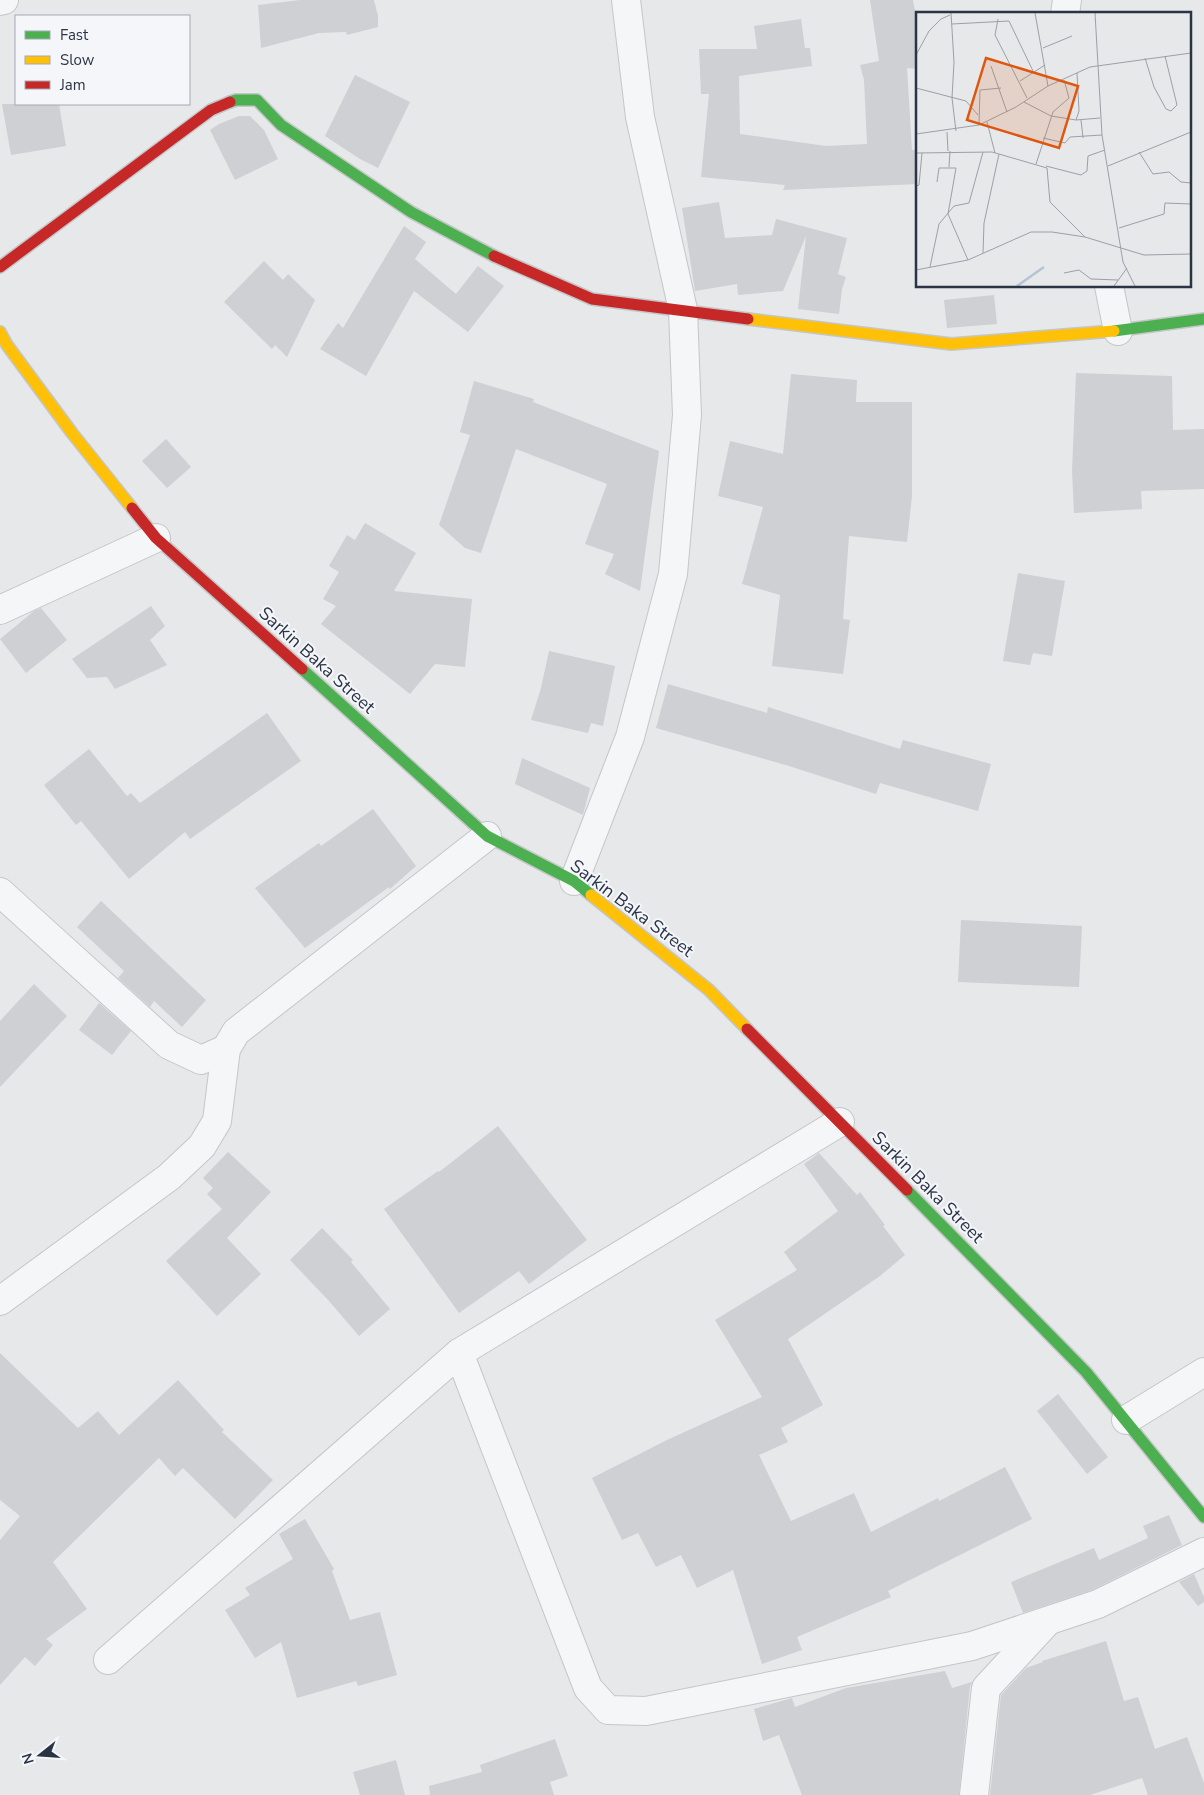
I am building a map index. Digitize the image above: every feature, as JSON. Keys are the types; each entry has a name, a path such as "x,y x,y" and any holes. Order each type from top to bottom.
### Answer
{"street":[{"path":"0,2 4,0"},
{"path":"574,881 630,737 674,574 687,415 683,310 640,117 626,0"},
{"path":"0,267 211,110 236,100 257,100 281,125 411,212 499,259 592,299 951,344 1118,331 1204,319"},
{"path":"1109,288 1118,331"},
{"name":"Sarkin Baka Street","path":"0,332 7,345 72,433 156,538 487,836 574,881 710,990 1086,1372 1204,1517"},
{"path":"0,610 156,538"},
{"path":"0,1301 169,1176 202,1146 217,1121 226,1049 236,1032 487,836"},
{"path":"0,892 169,1045 201,1060 226,1049"},
{"path":"108,1660 459,1353 840,1122"},
{"path":"459,1353 588,1688 608,1710 646,1711 972,1646 1098,1604 1204,1552"},
{"path":"1126,1420 1204,1372"},
{"path":"974,1795 986,1688 1048,1621"}],"building":[{"path":"300,0 374,0 378,16 378,27 347,35 346,32 319,33 261,48 258,5"},
{"path":"870,0 913,0 916,16 916,69 907,68 912,150 916,150 916,184 783,190 785,185 701,177 709,94 701,94 699,49 757,49 754,26 801,19 805,48 810,48 812,66 739,76 740,134 826,146 867,144 864,80 860,65 879,61"},
{"path":"355,75 410,102 378,168 360,159 325,136"},
{"path":"2,104 59,105 66,146 11,155"},
{"path":"239,116 250,116 264,130 278,159 235,180 210,130"},
{"path":"719,202 725,238 772,235 776,219 847,238 838,274 846,277 842,289 839,314 798,309 806,236 783,291 738,295 737,284 695,291 682,208"},
{"path":"404,226 426,242 415,259 456,294 478,266 504,286 468,332 414,291 366,376 320,349 338,323 343,328"},
{"path":"264,261 283,280 288,274 315,300 287,357 275,345 272,349 224,302"},
{"path":"994,295 997,324 947,328 944,300"},
{"path":"1076,373 1172,376 1173,430 1204,429 1204,489 1141,491 1142,509 1074,513 1072,471"},
{"path":"791,374 857,380 856,402 912,402 912,496 907,542 849,536 843,619 850,620 843,674 772,666 780,595 742,584 763,507 718,496 730,441 783,454"},
{"path":"474,381 534,399 533,402 659,451 640,591 605,574 614,554 585,544 607,484 516,449 481,553 465,548 439,525 470,435 460,432"},
{"path":"166,439 191,467 167,488 142,461"},
{"path":"365,523 416,553 394,591 472,599 465,667 435,664 410,694 321,624 336,606 323,599 339,572 329,566 347,535 355,540"},
{"path":"1018,573 1065,581 1052,656 1033,653 1030,665 1003,661"},
{"path":"151,606 165,626 150,640 167,665 115,689 107,677 87,678 72,659"},
{"path":"41,608 67,640 26,673 0,639 34,611"},
{"path":"549,651 615,666 603,726 591,723 588,733 531,720 541,688"},
{"path":"668,684 767,713 768,707 900,749 903,740 991,764 978,811 880,783 876,794 789,766 656,728"},
{"path":"267,713 301,761 190,839 185,832 129,879 81,821 76,825 44,785 89,749 127,796 131,793 140,803"},
{"path":"522,758 590,788 583,815 515,784"},
{"path":"373,809 416,866 390,889 389,887 305,948 255,888 319,843 321,846"},
{"path":"101,901 206,1000 182,1027 154,1001 150,1007 118,978 124,971 77,927"},
{"path":"961,920 1082,926 1079,987 958,982"},
{"path":"34,984 67,1016 0,1087 0,1021"},
{"path":"99,1003 131,1031 112,1055 79,1030"},
{"path":"498,1126 587,1240 529,1284 519,1271 459,1313 384,1209 439,1172"},
{"path":"228,1152 271,1192 227,1238 261,1274 217,1316 166,1261 222,1209 207,1194 213,1188 203,1178"},
{"path":"819,1153 857,1195 860,1192 905,1255 880,1276 788,1339 823,1405 781,1428 788,1442 759,1455 791,1521 854,1493 871,1532 938,1498 939,1501 1005,1467 1032,1519 888,1591 891,1597 797,1637 802,1650 762,1664 733,1570 697,1588 681,1555 656,1567 638,1533 622,1540 592,1478 669,1439 762,1397 715,1320 797,1270 784,1252 838,1211 804,1164"},
{"path":"322,1228 353,1260 351,1262 390,1309 359,1336 290,1260"},
{"path":"0,1353 78,1428 98,1411 119,1435 178,1380 224,1430 222,1432 273,1480 235,1519 183,1468 175,1476 159,1458 53,1562 87,1609 46,1639 53,1645 35,1666 25,1657 0,1685 0,1540 20,1516 0,1500"},
{"path":"1058,1394 1108,1457 1087,1474 1037,1411"},
{"path":"1169,1515 1182,1545 1092,1590 1023,1613 1011,1582 1094,1548 1099,1560 1148,1538 1143,1526"},
{"path":"305,1519 334,1569 332,1571 350,1620 380,1612 397,1675 358,1686 356,1681 297,1698 281,1642 255,1658 225,1610 250,1595 245,1588 293,1559 279,1534"},
{"path":"1194,1574 1204,1597 1204,1602 1198,1606 1179,1582"},
{"path":"1106,1641 1124,1701 1138,1697 1155,1749 1187,1737 1204,1783 1204,1795 1148,1795 1142,1778 1090,1795 990,1795 1001,1695 1026,1668 1042,1661"},
{"path":"945,1671 952,1688 972,1682 970,1686 959,1795 802,1795 779,1735 763,1741 754,1709 792,1698 795,1707 846,1688"},
{"path":"555,1739 568,1776 550,1782 554,1795 430,1795 429,1786 482,1772 480,1765"},
{"path":"396,1760 405,1795 360,1795 353,1772"}],"traffic: fast":[{"path":"230,102 236,100 257,100 281,125 411,212 494,256"},
{"path":"1114,331 1204,319"},
{"path":"302,669 487,836 574,881 591,895"},
{"path":"907,1190 1086,1372 1204,1517"}],"traffic: slow":[{"path":"748,319 951,344 1114,331"},
{"path":"0,332 7,345 72,433 132,508"},
{"path":"591,895 709,990 747,1029"}],"traffic: jam":[{"path":"0,267 211,110 230,102"},
{"path":"494,256 592,299 748,319"},
{"path":"132,508 156,538 302,669"},
{"path":"747,1029 907,1190"}]}
